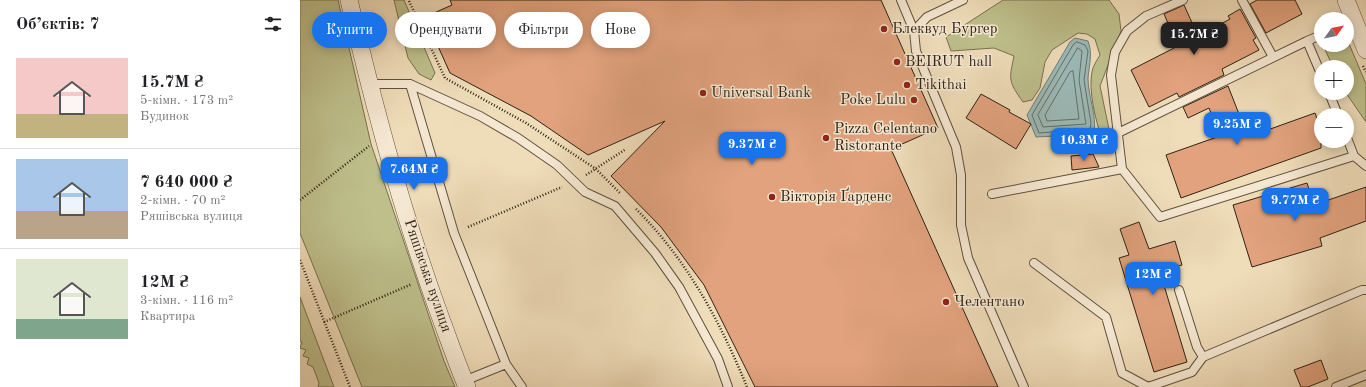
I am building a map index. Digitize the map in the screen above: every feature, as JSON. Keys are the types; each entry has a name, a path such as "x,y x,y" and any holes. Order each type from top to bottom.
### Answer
{"street":[{"name":"Ряшівська вулиця","path":"349,0 368,84 391,167 426,278 466,384"},
{"path":"1346,0 1349,12"},
{"path":"1354,28 1366,50"}],"lane":[{"path":"901,0 914,31 916,51 956,147 962,175 961,225 968,258 1024,387"},
{"path":"914,31 927,17 963,0"},
{"path":"1183,0 1146,16 1127,31 1115,52 1111,75 1122,169 1160,217 1354,156"},
{"path":"1242,0 1273,58"},
{"path":"1118,133 1314,38"},
{"path":"1307,41 1315,60"},
{"path":"368,84 410,84 480,116 518,138 557,165 585,192 615,206 656,252 679,287 718,359 728,387"},
{"path":"410,84 454,233 506,364 522,387"},
{"path":"1351,148 1354,156 1366,166"},
{"path":"992,194 1122,169"},
{"path":"1034,263 1106,317 1122,373 1148,387 1192,372 1203,357 1362,290 1366,290"},
{"path":"1179,290 1197,347 1203,357"},
{"path":"466,384 506,364"},
{"path":"1336,387 1366,375"}],"path":[{"path":"409,1 412,7"},
{"path":"300,200 371,144"},
{"path":"581,179 626,149"},
{"path":"468,227 568,185"},
{"path":"300,260 350,387"},
{"path":"324,322 426,278"}],"green space":[{"path":"300,0 338,0 341,12 312,12 312,48 349,48 371,144 444,361 455,387 362,387 300,233"},
{"path":"394,0 404,0 409,12 397,12"},
{"path":"1003,0 1109,0 1119,14 1121,31 1100,86 1110,134 1102,139 1097,124 1092,97 1091,79 1093,68 1100,55 1095,39 1087,34 1078,33 1052,50 1045,62 1040,88 1032,100 1023,102 1012,85 1011,80 1011,70 1014,56 994,48 951,51 946,37"},
{"path":"406,48 424,48 435,73 431,80 419,74 408,58"},
{"path":"1326,52 1352,52 1366,84 1366,122 1351,100 1354,100 1354,60 1330,60"},
{"path":"300,297 334,387 318,387 319,383 313,367 307,364 309,358 303,356 306,350 300,348 302,342 300,341"}],"water":[{"path":"1075,38 1088,41 1089,46 1090,55 1088,85 1095,127 1094,134 1036,137 1027,115 1070,42"}],"building":[{"name":"Вікторія Ґарденс","path":"450,0 881,0 938,128 891,149 998,387 755,387 704,285 661,227 611,176 665,121 588,155 531,116 450,73 439,48 496,48 496,12 436,12 452,5"},
{"path":"1257,0 1295,0 1302,14 1266,33 1250,4"},
{"path":"1184,5 1198,36 1230,19 1228,16 1240,9 1256,38 1253,40 1259,50 1222,69 1224,75 1179,97 1177,93 1149,107 1131,70 1178,46 1164,14"},
{"path":"1228,86 1248,137 1314,113 1314,148 1321,148 1181,198 1166,155 1220,136 1209,108 1188,118 1183,107"},
{"path":"981,94 1010,110 1009,112 1031,124 1016,149 966,118"},
{"path":"1093,154 1099,167 1072,170 1071,156"},
{"path":"1307,183 1314,205 1366,187 1366,221 1320,238 1322,246 1252,267 1233,205"},
{"path":"1139,222 1149,249 1175,241 1182,265 1160,272 1187,362 1154,372 1119,258 1129,255 1120,229"},
{"path":"1321,360 1328,379 1308,387 1301,387 1294,370"}],"place":[{"name":"Блеквуд Бургер","path":"884,29"},
{"name":"BEIRUT hall","path":"897,62"},
{"name":"Tikithai","path":"907,85"},
{"name":"Universal Bank","path":"703,93"},
{"name":"Poke Lulu","path":"914,100"},
{"name":"Pizza Celentano Ristorante","path":"826,138"},
{"name":"Вікторія Ґарденс","path":"772,197"},
{"name":"Челентано","path":"946,302"}]}
